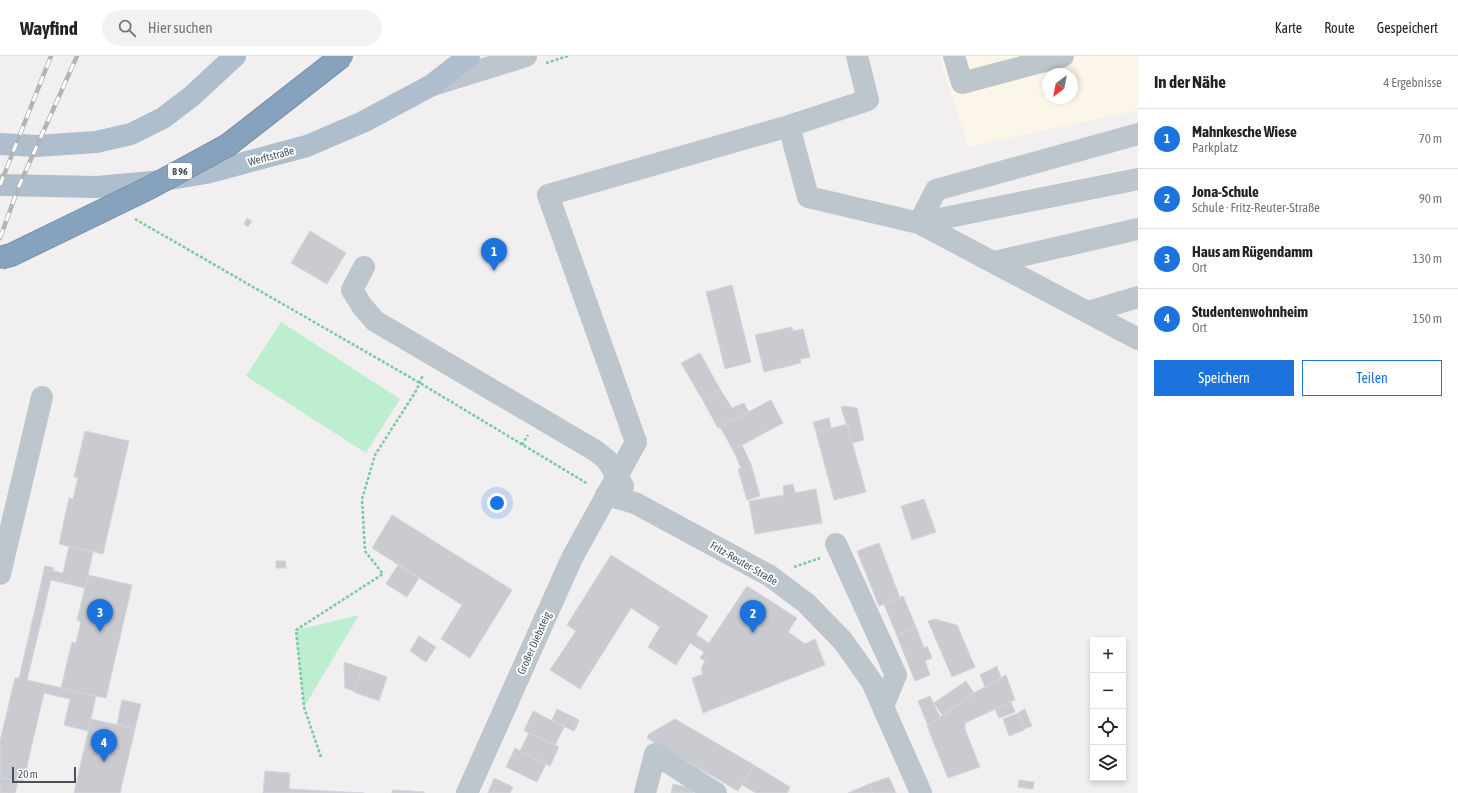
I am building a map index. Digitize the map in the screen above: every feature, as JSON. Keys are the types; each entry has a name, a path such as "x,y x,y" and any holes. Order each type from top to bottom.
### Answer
{"highway":[{"name":"B 96","path":"0,258 10,255 149,188 228,145 342,56"}],"main road":[{"path":"3,143 36,146 96,142 131,134 163,118 192,96 235,56"},
{"path":"432,85 469,56"},
{"name":"Werftstraße","path":"0,185 97,186 152,182 206,173 307,146 363,122 432,85"}],"street":[{"name":"Werftstraße","path":"432,85 526,56"},
{"path":"857,56 868,100 789,126 808,197 919,223 1138,339"},
{"path":"954,56 962,83 1062,56"},
{"name":"Großer Diebsteig","path":"467,793 572,558 636,442 548,195 789,126"},
{"path":"919,223 936,190 1138,134"},
{"path":"919,223 1138,178"},
{"path":"994,262 1138,229"},
{"path":"364,267 352,290 362,306 375,321 596,451 607,460 635,503"},
{"path":"1088,312 1138,297"},
{"path":"0,574 42,397"},
{"name":"Fritz-Reuter-Straße","path":"606,495 635,503 770,576 806,603 843,642 872,682 921,793"},
{"path":"837,548 896,675 883,706"},
{"path":"645,793 655,754 716,793"}],"path":[{"path":"130,216 420,383 606,495"},
{"path":"321,757 304,707 296,630 382,574 365,551 362,499 375,455 420,383 431,354"},
{"path":"770,576 837,548"}],"shaded area":[{"path":"939,56 1138,56 1138,110 968,147"}],"green space":[{"path":"281,322 400,399 366,453 246,376"},
{"path":"359,615 304,707 296,630"}],"building":[{"path":"247,218 252,221 248,227 244,224"},
{"path":"310,231 346,253 327,284 291,263"},
{"path":"732,285 751,362 725,369 706,292"},
{"path":"792,327 793,331 803,329 810,357 800,359 801,363 764,372 755,335"},
{"path":"700,353 720,389 702,399 681,363"},
{"path":"720,389 732,408 744,403 749,412 718,428 702,399"},
{"path":"771,400 783,423 733,450 720,427"},
{"path":"845,406 857,408 864,440 852,443 841,407"},
{"path":"829,418 831,428 816,432 813,422"},
{"path":"847,424 866,492 834,500 816,432"},
{"path":"85,431 129,441 103,554 59,544 69,498 73,499 78,478 74,477"},
{"path":"742,445 751,464 760,496 747,500 738,469 741,468 733,450"},
{"path":"793,484 795,493 816,489 822,523 755,534 749,501 784,495 783,486"},
{"path":"924,499 936,532 912,540 901,506"},
{"path":"392,515 512,590 470,658 441,639 462,605 372,548"},
{"path":"879,543 900,598 879,606 857,551"},
{"path":"69,546 93,552 85,588 51,580 27,680 96,696 88,731 64,725 70,699 44,693 23,783 0,777 0,741 15,678 19,678 45,566 54,568 53,571 63,573"},
{"path":"611,555 708,616 696,635 709,643 747,586 797,618 788,632 805,644 815,639 825,665 703,713 692,678 703,674 701,669 705,661 700,658 704,652 690,643 676,665 648,647 660,627 631,608 580,689 550,670 576,631 567,625"},
{"path":"276,561 285,561 286,568 276,568"},
{"path":"398,565 419,578 407,597 386,584"},
{"path":"88,575 132,585 106,698 61,688 72,642 76,643 81,622 77,620"},
{"path":"903,596 916,627 897,636 884,604"},
{"path":"934,619 957,625 975,667 952,677 928,621"},
{"path":"916,627 924,648 927,646 932,658 925,661 930,675 915,681 897,636"},
{"path":"419,636 436,647 426,662 410,651"},
{"path":"344,662 362,668 354,691 345,688"},
{"path":"997,666 1001,678 985,687 980,675"},
{"path":"362,668 387,677 379,701 354,692"},
{"path":"1006,675 1015,700 965,723 965,729 980,767 948,778 927,726 974,693"},
{"path":"966,681 974,693 943,716 934,703"},
{"path":"930,696 940,717 928,726 918,701"},
{"path":"122,700 141,704 135,729 117,724"},
{"path":"1011,702 1015,712 999,718 995,709"},
{"path":"557,709 579,720 578,723 568,718 563,726 552,720"},
{"path":"1025,709 1032,726 1024,729 1019,712"},
{"path":"533,711 564,727 555,745 524,731"},
{"path":"1019,713 1024,730 1009,736 1003,719"},
{"path":"568,718 578,723 574,731 563,726"},
{"path":"91,719 135,729 120,793 74,793"},
{"path":"675,719 754,765 738,791 647,738 649,734"},
{"path":"529,733 559,747 550,766 520,751"},
{"path":"515,748 546,764 537,782 506,767"},
{"path":"754,765 790,787 787,793 756,793 742,785"},
{"path":"265,771 290,773 289,789 364,793 263,793"},
{"path":"0,777 18,782 15,793 0,793"},
{"path":"889,777 896,793 873,793 869,784"},
{"path":"494,778 513,787 510,793 488,793"},
{"path":"1019,780 1034,782 1033,789 1018,787"},
{"path":"673,784 695,789 694,793 671,793"},
{"path":"869,784 873,793 848,793"},
{"path":"393,790 424,792 424,793 392,793"}],"railway":[{"path":"0,185 51,56"},
{"path":"0,238 19,186 77,56"}],"place":[{"name":"Mahnkesche Wiese","path":"494,271"},
{"name":"Haus am Rügendamm","path":"100,632"},
{"name":"Jona-Schule","path":"753,633"},
{"name":"Studentenwohnheim","path":"104,762"}]}
